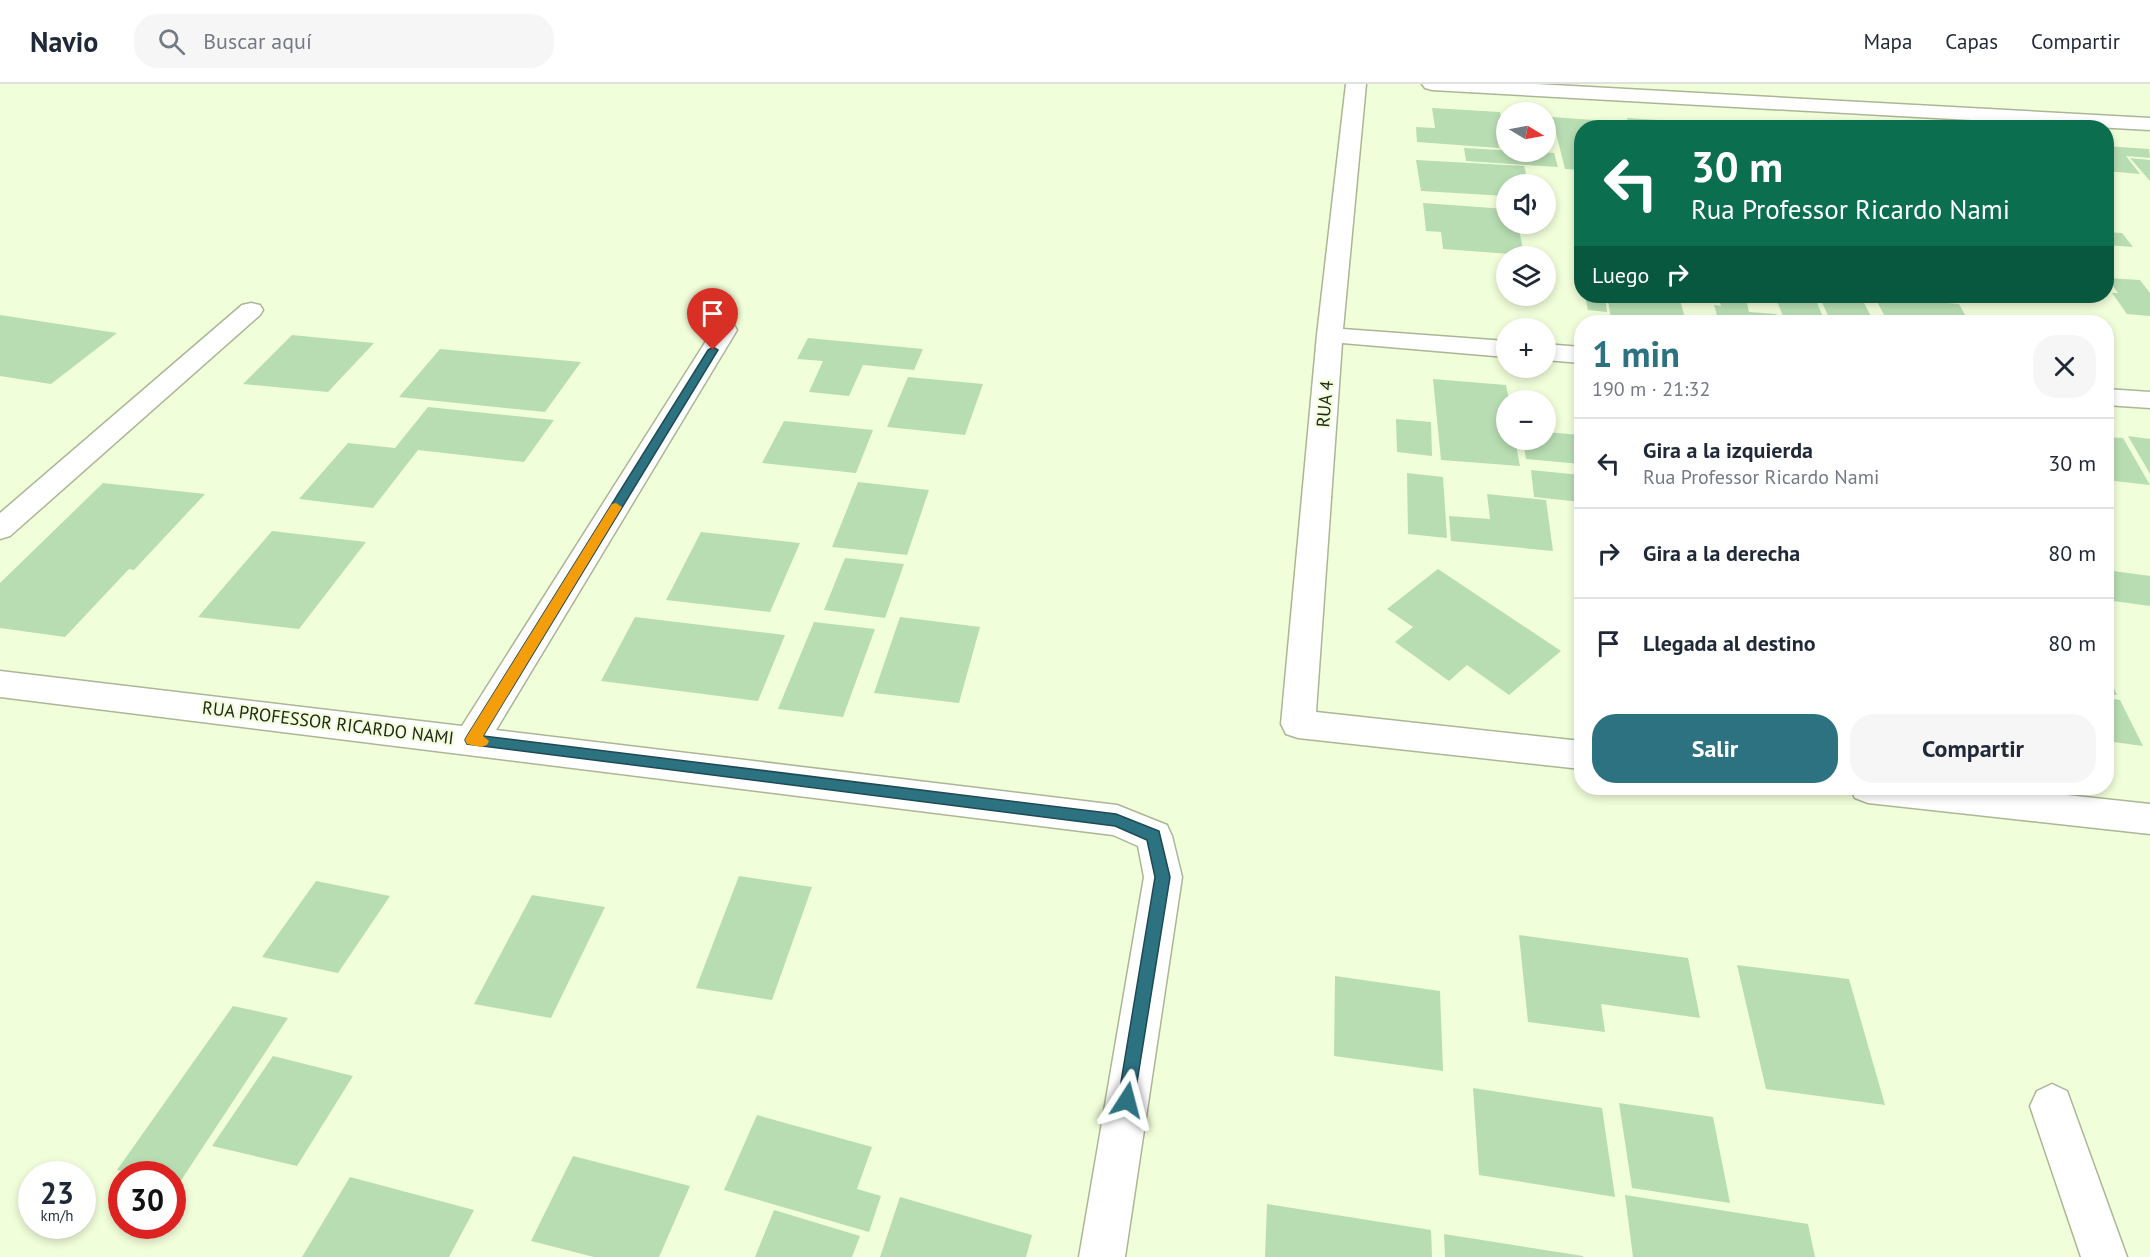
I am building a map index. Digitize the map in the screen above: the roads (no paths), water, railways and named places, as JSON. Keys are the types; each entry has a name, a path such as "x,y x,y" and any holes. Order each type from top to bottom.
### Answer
{"street":[{"name":"RUA 4","path":"1356,84 1330,335 1298,724 1574,754"},
{"path":"1431,84 2078,120"},
{"path":"2114,122 2150,124"},
{"path":"0,529 251,310"},
{"path":"472,740 725,330"},
{"path":"1330,335 1496,348"},
{"path":"1556,353 1574,354"},
{"path":"2114,398 2150,400"},
{"name":"RUA PROFESSOR RICARDO NAMI","path":"0,684 1116,820 1154,836 1163,877 1102,1257"},
{"path":"1932,795 2150,819"},
{"path":"2052,1106 2104,1257"}]}
